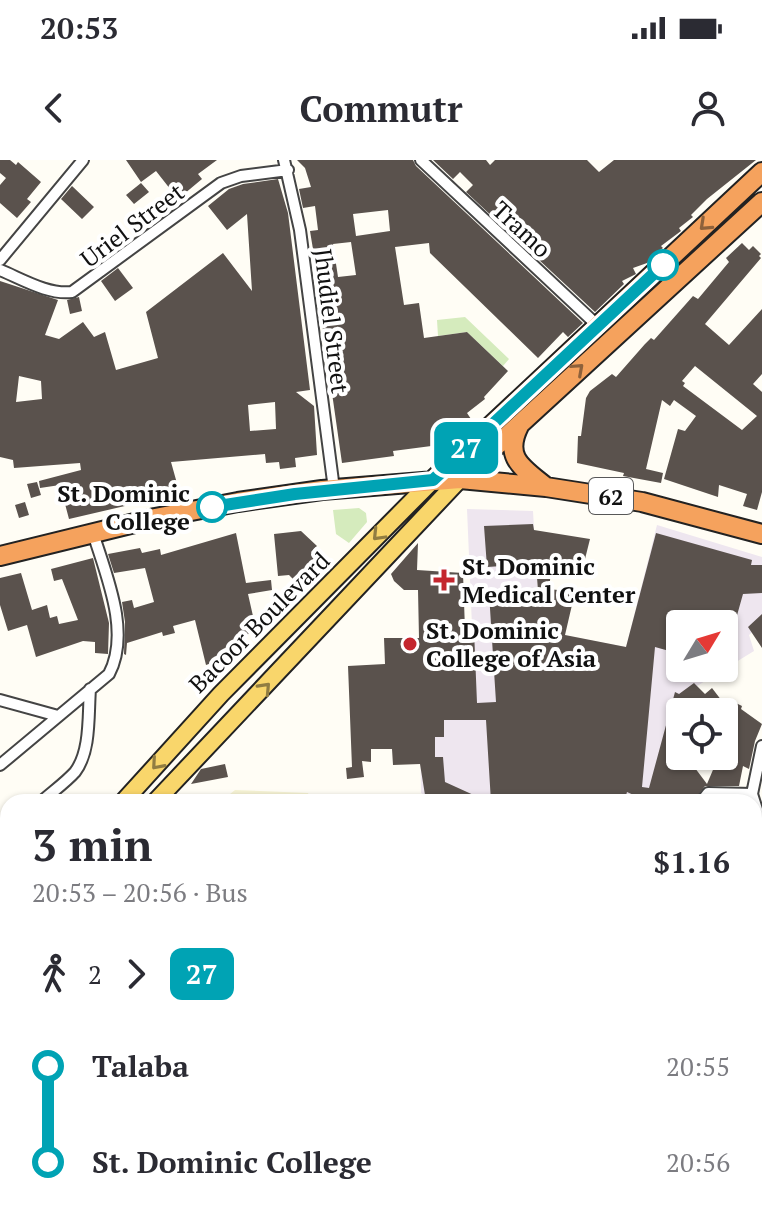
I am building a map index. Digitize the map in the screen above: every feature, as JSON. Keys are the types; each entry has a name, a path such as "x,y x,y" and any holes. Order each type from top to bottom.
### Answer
{"highway":[{"path":"433,480 762,172"},
{"path":"460,479 762,202"},
{"path":"521,422 512,439 512,450 524,468 546,487"},
{"name":"62","path":"1,552 238,502 334,489 460,479 546,487 642,502 762,534"}],"main road":[{"name":"Bacoor Boulevard","path":"163,794 460,479"},
{"name":"Bacoor Boulevard","path":"130,794 191,726 433,480"},
{"path":"191,726 211,744"}],"street":[{"path":"0,260 83,160"},
{"name":"Tramo","path":"421,160 598,326"},
{"name":"Uriel Street","path":"0,270 63,293 72,292 221,183 286,165"},
{"name":"Jhudiel Street","path":"286,165 300,230 334,489"},
{"path":"0,765 109,674 116,660 118,643 114,610 93,533"},
{"path":"50,794 80,763 85,749 90,689"},
{"path":"0,700 58,716"},
{"path":"707,794 752,794 762,746"}],"shaded area":[{"path":"467,509 533,511 540,631 626,647 657,525 762,557 762,623 749,635 754,651 738,661 738,610 666,610 666,682 704,682 689,698 666,698 666,770 672,770 670,777 658,788 649,794 421,793 420,720 476,720"},
{"path":"235,790 308,794 230,794"}],"green space":[{"path":"465,317 509,359 503,366 467,332 438,336 437,320"},
{"path":"359,508 366,513 367,522 349,543 336,534 333,510"}],"building":[{"path":"0,160 10,160 16,165 18,162 41,182 27,199 31,202 17,218 0,203 0,185 6,178 0,173"},
{"path":"126,160 217,160 198,174 202,179 178,199 156,171 141,182"},
{"path":"297,160 413,160 583,323 568,337 563,332 538,358 430,253 429,243 395,247 404,305 419,303 424,338 467,332 508,371 485,399 467,413 471,419 461,427 456,421 438,435 439,445 393,451 394,456 342,463 310,231 318,230 315,206 303,208 299,189 311,187 305,168","holes":["388,210 390,231 356,236 353,214","351,242 356,275 338,277 333,244"]},
{"path":"433,160 486,160 490,165 495,160 587,160 599,172 614,160 756,160 707,199 691,215 693,217 679,228 681,231 661,246 663,248 647,263 633,268 636,274 622,281 624,284 595,312 466,192 473,185 460,172 453,179"},
{"path":"278,179 288,213 310,390 296,392 314,406 317,455 295,458 296,467 280,469 279,462 266,463 265,454 171,462 178,487 141,493 142,502 69,519 60,485 40,488 39,481 81,470 80,463 14,468 13,460 0,457 0,281 58,300 45,335 59,339 83,322 94,337 105,332 116,370 158,358 146,312 223,253 252,291 247,214 227,230 208,206 229,189","holes":["19,376 41,381 42,399 16,402","275,402 276,429 250,431 248,405"]},
{"path":"141,183 149,192 134,204 126,195"},
{"path":"72,186 94,207 82,219 61,199"},
{"path":"742,243 749,250 753,246 761,254 761,258 705,324 729,345 762,309 762,374 753,384 762,392 762,492 757,510 743,506 747,494 719,485 718,497 664,479 678,429 685,431 696,416 674,400 670,406 662,400 646,469 663,473 661,483 577,463 578,436 581,436 586,398 590,391 612,374 616,377 693,296 698,299 729,262 726,258","holes":["695,366 757,416 742,430 683,386 685,383 682,381"]},
{"path":"118,268 133,288 115,301 101,281"},
{"path":"79,297 82,311 70,314 67,300"},
{"path":"37,482 41,495 31,498 27,484"},
{"path":"25,502 29,515 19,518 15,505"},
{"path":"533,524 534,530 590,539 583,567 552,563 549,589 575,592 565,635 626,647 656,533 752,560 751,565 762,565 762,593 743,594 738,612 666,610 666,650 655,647 642,787 649,788 666,725 666,770 696,770 707,784 713,770 738,770 738,704 762,724 749,769 743,766 739,786 705,786 699,794 491,794 486,720 444,720 444,737 435,737 435,757 443,757 445,782 471,794 425,794 420,764 393,765 392,749 371,749 371,762 362,761 364,777 347,779 346,768 352,767 348,666 385,664 384,638 419,638 418,590 404,590 391,574 418,543 417,570 463,573 465,630 474,630 477,703 496,702 489,593 538,591 536,564 487,567 484,526"},
{"path":"301,531 317,546 311,552 317,558 295,581 289,575 278,576 274,534"},
{"path":"236,533 246,583 271,580 272,590 248,594 255,625 243,641 223,649 226,658 206,665 195,620 173,626 175,633 163,636 162,632 127,643 124,654 122,602 132,600 134,608 154,602 145,568 114,573 108,554 140,548 142,553 160,549 161,555"},
{"path":"93,558 109,623 108,654 95,653 95,642 83,641 36,657 27,625 8,631 0,605 0,578 21,573 32,610 47,605 50,618 57,616 59,624 78,620 62,579 54,581 51,569"},
{"path":"762,614 762,648 748,627"},
{"path":"694,683 705,694 712,688 720,698 673,698 675,692 679,694"},
{"path":"225,764 228,777 191,784 201,769"}],"bus line":[{"name":"27","path":"212,507 295,494 433,480 663,265"}],"place":[{"name":"St. Dominic College","path":"212,507"},
{"name":"St. Dominic Medical Center","path":"444,580"},
{"name":"St. Dominic College of Asia","path":"410,644"}]}
